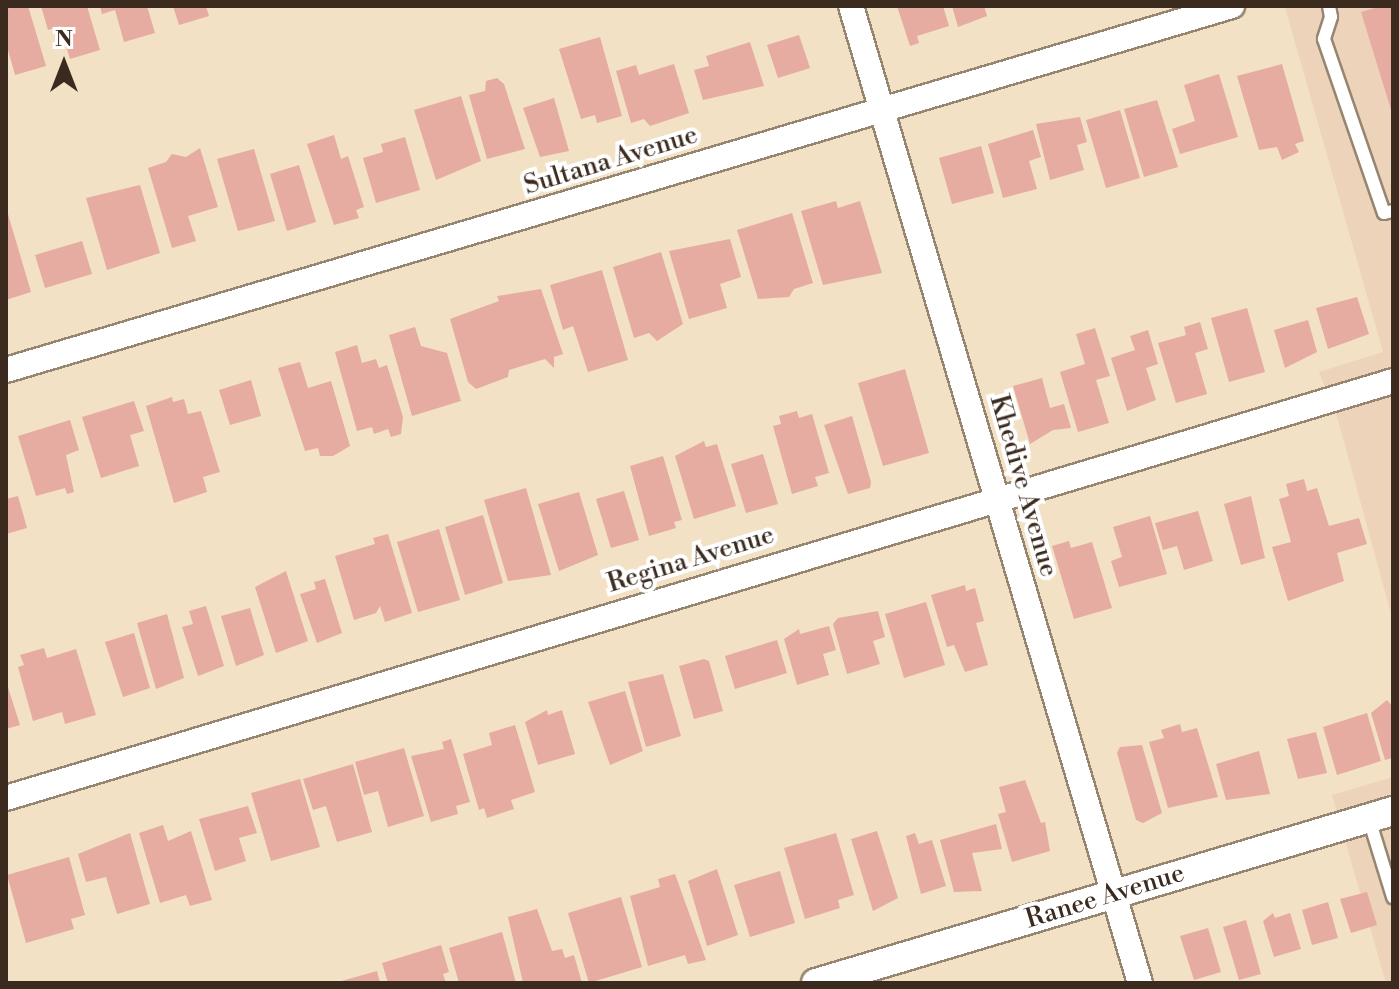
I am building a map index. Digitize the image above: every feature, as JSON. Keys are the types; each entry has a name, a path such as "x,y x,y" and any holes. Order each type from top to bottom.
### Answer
{"street":[{"name":"Khedive Avenue","path":"851,6 1140,983"},
{"name":"Sultana Avenue","path":"6,370 1232,6"},
{"name":"Regina Avenue","path":"6,798 998,497 1393,381"},
{"name":"Ranee Avenue","path":"816,983 1381,815"}],"lane":[{"path":"1329,6 1331,17 1324,39 1384,213 1393,211"},
{"path":"1381,815 1392,900"}],"shaded area":[{"path":"1393,6 1393,621 1338,420 1319,372 1383,352 1285,7"},
{"path":"1393,777 1393,983 1386,983 1332,795"}],"building":[{"path":"28,6 46,66 15,75 6,43 6,9"},
{"path":"41,6 87,6 100,50 70,59 60,26 48,30"},
{"path":"100,6 147,6 155,33 124,42 115,10 102,14"},
{"path":"173,6 206,6 209,16 179,25"},
{"path":"897,6 943,6 949,26 917,36 919,43 910,46"},
{"path":"952,6 984,6 987,16 958,27"},
{"path":"1393,6 1392,113 1361,12"},
{"path":"799,35 810,68 778,78 767,45"},
{"path":"600,37 622,116 597,123 595,115 581,119 559,49"},
{"path":"750,42 764,86 703,100 694,70 709,66 706,56"},
{"path":"674,64 689,113 650,126 644,119 631,123 616,71 636,65 639,75"},
{"path":"1282,64 1304,141 1295,144 1299,152 1282,160 1277,147 1259,150 1237,76"},
{"path":"1219,74 1238,137 1180,154 1172,129 1195,121 1184,85"},
{"path":"497,78 504,84 525,149 487,159 469,95 485,91 486,81"},
{"path":"461,96 481,161 436,180 414,110"},
{"path":"554,98 569,151 540,157 523,108"},
{"path":"1157,100 1178,167 1144,177 1124,109"},
{"path":"1120,110 1140,178 1106,188 1086,120"},
{"path":"1080,117 1087,142 1077,145 1084,170 1050,180 1036,124"},
{"path":"1033,130 1041,157 1029,161 1037,189 1003,198 988,144"},
{"path":"334,135 341,159 348,156 364,207 356,210 359,218 334,225 307,144"},
{"path":"405,137 420,190 376,203 363,158 383,152 381,144"},
{"path":"981,146 994,193 952,204 939,158"},
{"path":"200,148 218,207 188,216 196,241 172,248 148,168 166,162 172,154 186,157"},
{"path":"254,149 275,221 238,231 217,159"},
{"path":"299,165 316,222 287,231 270,174"},
{"path":"140,185 160,253 107,270 86,198"},
{"path":"836,201 838,208 860,201 882,273 823,285 801,211"},
{"path":"792,213 813,283 794,289 789,297 758,299 737,230"},
{"path":"6,215 31,292 6,300"},
{"path":"730,239 741,277 720,284 727,308 689,319 669,251"},
{"path":"82,241 92,274 45,288 35,255"},
{"path":"661,252 683,324 657,341 649,333 634,338 613,267"},
{"path":"602,270 628,360 588,372 573,326 563,330 550,285"},
{"path":"541,289 563,354 554,357 554,368 545,359 509,370 508,377 476,389 468,382 450,319 499,301 497,296"},
{"path":"1357,297 1369,334 1328,349 1316,308"},
{"path":"1247,308 1265,372 1229,382 1211,318"},
{"path":"1308,320 1317,352 1285,368 1274,330"},
{"path":"1200,322 1208,349 1195,353 1207,394 1176,403 1158,343 1186,335 1184,327"},
{"path":"415,327 421,346 447,353 461,401 412,416 389,335"},
{"path":"1095,328 1110,376 1096,380 1109,423 1078,432 1060,372 1085,364 1076,334"},
{"path":"1148,330 1158,364 1146,368 1156,400 1127,411 1111,358 1135,350 1130,336"},
{"path":"357,345 362,363 376,359 379,368 387,365 403,417 401,434 391,437 388,429 374,434 372,427 357,431 335,352"},
{"path":"300,362 308,388 331,381 350,446 333,456 320,456 318,448 305,451 278,368"},
{"path":"905,369 929,453 883,466 858,383"},
{"path":"1042,378 1050,408 1064,404 1071,428 1053,430 1030,444 1013,386"},
{"path":"251,380 261,416 230,425 219,390"},
{"path":"172,397 173,402 184,399 188,414 201,411 220,472 203,477 207,492 174,503 146,406"},
{"path":"134,401 144,431 130,435 139,466 101,478 82,417"},
{"path":"797,411 799,418 812,414 829,473 815,477 818,486 792,494 773,426 781,424 779,416"},
{"path":"852,416 871,482 870,488 848,494 824,425"},
{"path":"70,420 79,450 66,455 74,492 67,494 65,488 36,496 18,436"},
{"path":"704,441 706,447 717,444 736,506 694,519 675,456"},
{"path":"763,454 778,504 746,513 731,464"},
{"path":"663,456 682,520 674,522 676,528 649,536 630,466"},
{"path":"1304,479 1307,491 1317,488 1329,526 1359,518 1367,544 1337,553 1344,581 1288,601 1272,547 1291,542 1279,499 1289,496 1286,484"},
{"path":"526,488 551,575 508,581 484,500"},
{"path":"624,491 639,540 611,548 596,499"},
{"path":"579,492 598,555 559,571 538,504"},
{"path":"18,496 27,528 6,534 6,499"},
{"path":"1251,496 1265,558 1241,565 1224,504"},
{"path":"1198,511 1213,561 1184,570 1177,546 1163,550 1155,523"},
{"path":"483,515 503,583 465,595 445,527"},
{"path":"1150,516 1167,574 1119,587 1111,561 1122,557 1113,527"},
{"path":"439,529 460,600 418,612 397,542"},
{"path":"388,534 412,613 385,622 380,606 376,613 354,620 335,556 375,544 373,538"},
{"path":"1069,541 1071,548 1092,542 1112,608 1074,619 1052,546"},
{"path":"286,571 308,641 276,653 255,587"},
{"path":"325,579 342,633 317,643 300,594 316,589 314,582"},
{"path":"965,585 966,591 975,588 984,621 976,623 988,665 965,672 954,645 947,647 931,595"},
{"path":"926,602 945,665 904,678 885,614"},
{"path":"206,606 224,666 198,676 182,627 193,624 189,611"},
{"path":"250,608 264,655 236,666 221,616"},
{"path":"878,611 885,637 873,641 880,664 847,674 833,624 838,618"},
{"path":"167,614 184,678 156,689 137,623"},
{"path":"829,626 836,650 823,654 829,675 797,685 784,639 799,629 800,634"},
{"path":"134,633 150,688 123,697 105,642"},
{"path":"777,640 787,673 735,689 725,656"},
{"path":"44,648 47,658 76,649 96,715 65,724 62,712 33,721 18,667 24,665 20,655"},
{"path":"704,659 709,661 723,711 694,719 679,666"},
{"path":"663,674 681,736 646,747 628,682"},
{"path":"6,681 20,725 6,729"},
{"path":"625,691 643,751 610,765 588,702"},
{"path":"1387,700 1393,707 1393,758 1385,760 1371,713"},
{"path":"547,710 548,715 562,710 575,754 538,765 525,722"},
{"path":"1367,713 1381,761 1337,775 1323,727"},
{"path":"1180,724 1182,732 1197,728 1218,797 1168,808 1149,742 1164,738 1161,730"},
{"path":"515,725 535,792 511,800 514,809 487,818 484,808 479,810 463,754 492,745 489,733"},
{"path":"1316,732 1327,773 1298,779 1287,739"},
{"path":"451,739 470,802 456,806 458,814 431,822 411,756 444,749 442,742"},
{"path":"1142,745 1162,813 1143,823 1136,820 1117,753 1120,747"},
{"path":"404,748 424,816 388,827 378,791 364,795 355,762"},
{"path":"1259,751 1270,794 1226,800 1216,764"},
{"path":"353,764 372,832 337,842 326,806 313,810 303,779"},
{"path":"300,779 320,847 271,861 251,793"},
{"path":"1025,780 1041,823 1045,822 1050,851 1012,862 998,814 1006,812 999,787"},
{"path":"248,806 257,833 239,838 246,861 215,871 199,819"},
{"path":"996,824 1002,849 972,853 982,891 954,892 940,840"},
{"path":"163,825 168,841 191,831 212,900 190,906 186,895 160,903 139,833"},
{"path":"877,831 898,898 873,911 851,839"},
{"path":"130,833 150,904 117,914 106,877 86,882 78,854"},
{"path":"836,833 854,895 838,900 840,908 805,919 784,848"},
{"path":"915,833 919,844 932,840 946,886 921,894 906,836"},
{"path":"69,857 85,915 71,919 74,929 26,943 7,875"},
{"path":"717,869 738,935 707,946 688,881"},
{"path":"780,871 795,923 750,937 734,885"},
{"path":"675,874 706,960 688,964 685,955 648,966 630,896 660,887 658,879"},
{"path":"1367,892 1377,925 1351,933 1340,899"},
{"path":"621,897 642,967 589,983 568,913"},
{"path":"1328,902 1338,938 1312,945 1302,910"},
{"path":"537,909 552,951 562,949 565,958 574,955 582,983 523,983 508,917"},
{"path":"1273,913 1275,918 1290,913 1301,949 1274,957 1263,921"},
{"path":"1246,920 1261,974 1239,980 1223,927"},
{"path":"1208,928 1221,972 1194,980 1180,936"},
{"path":"502,932 516,983 459,983 449,948"},
{"path":"441,945 449,972 443,974 446,983 388,983 382,963"},
{"path":"377,971 380,983 338,983 338,982"}]}
